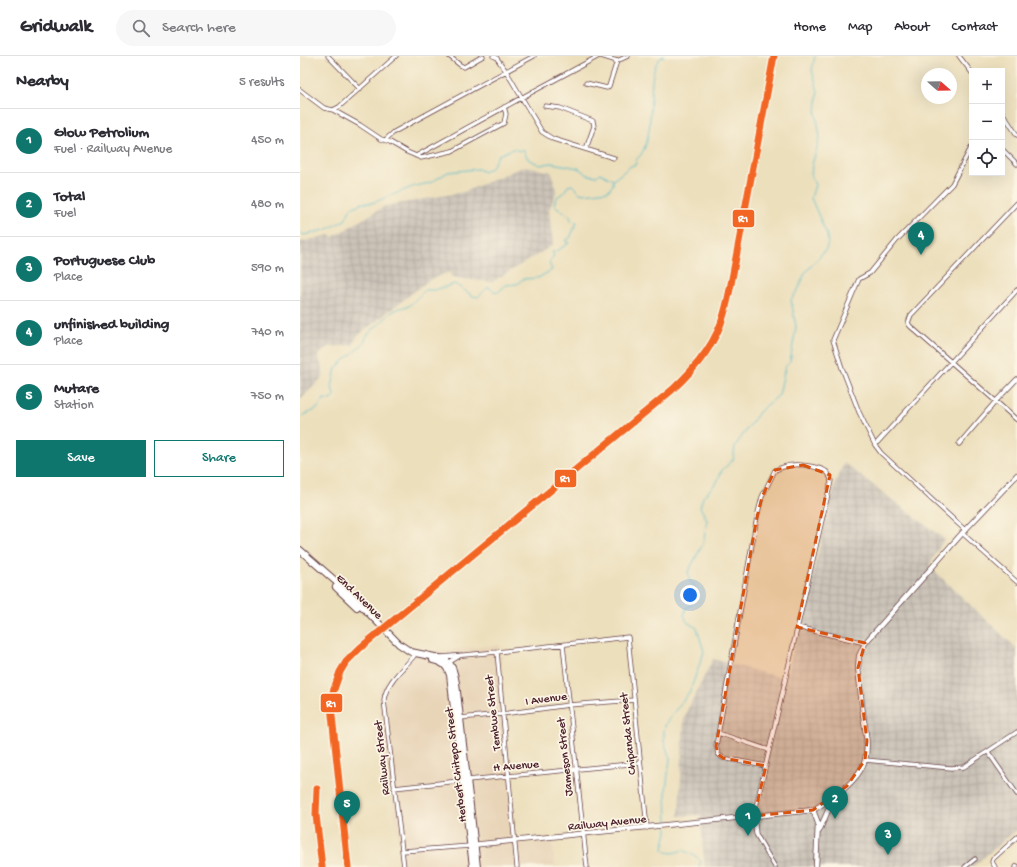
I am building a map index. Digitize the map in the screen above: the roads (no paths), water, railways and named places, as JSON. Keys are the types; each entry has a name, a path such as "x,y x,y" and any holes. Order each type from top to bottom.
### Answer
{"highway":[{"name":"End Avenue","path":"300,550 348,592 399,644 411,652 439,657 447,663"},
{"name":"End Avenue","path":"300,555 359,608 395,646 414,656 447,663"},
{"name":"Herbert Chitepo Street","path":"447,663 455,674 472,845 472,867"},
{"name":"Herbert Chitepo Street","path":"447,663 452,685 465,780"},
{"name":"Herbert Chitepo Street","path":"472,845 478,867"}],"main road":[{"path":"816,867 818,823 813,810 834,797 847,786 860,771 865,760 867,741 858,668 859,656 864,643 1017,475"},
{"path":"818,833 834,797"},
{"name":"Railway Avenue","path":"472,845 660,827 813,810"}],"street":[{"path":"328,56 360,89"},
{"path":"333,110 339,107 360,89 396,56"},
{"path":"449,56 460,66 464,67 483,56"},
{"path":"493,56 496,57 506,71 542,132 553,139 614,158"},
{"path":"385,140 394,132 534,56"},
{"path":"416,156 600,56 617,61 628,56"},
{"path":"959,56 969,69"},
{"path":"586,83 604,88 608,87 617,61"},
{"path":"300,91 324,108 333,110 385,140 422,158 452,151 504,122 506,114 504,108"},
{"path":"545,106 560,108 593,121 594,126 586,149"},
{"path":"1005,117 1017,135"},
{"path":"969,152 952,184 897,240 870,273 859,279 833,340 845,376 875,445 881,453 1017,582"},
{"path":"1005,152 1017,164"},
{"path":"1017,203 911,315 908,323 950,363 1017,420"},
{"path":"875,445 1017,290"},
{"path":"959,444 1017,379"},
{"path":"766,766 728,759 718,754 716,746 756,517 762,497 775,470 785,466 803,465 827,472 830,475 831,481 770,750 754,816 756,834 776,867"},
{"path":"797,627 864,643"},
{"name":"End Avenue","path":"439,657 628,637"},
{"name":"Chipanda Street","path":"628,637 647,828"},
{"name":"Jameson Street","path":"563,645 582,834 587,867"},
{"name":"Tembwe Street","path":"497,652 517,867"},
{"name":"End Avenue","path":"447,663 464,654"},
{"name":"Railway Street","path":"404,867 384,700 385,692 388,686 414,656"},
{"name":"I Avenue","path":"460,718 569,705 634,700"},
{"path":"865,760 951,768 964,767 1017,732"},
{"path":"718,733 770,750"},
{"path":"988,752 1017,794"},
{"name":"H Avenue","path":"394,788 640,763"},
{"path":"995,867 992,862 993,859 1017,837"},
{"name":"Railway Avenue","path":"402,852 472,845"},
{"path":"965,867 975,859"}],"waterway":[{"path":"300,232 304,235 328,229 345,220 351,208 363,203 372,203 415,186 430,183 448,172 478,169 484,172 492,167 498,155 513,149 520,151 523,149 528,159 540,165 551,163 578,168 588,175 597,176 600,173 613,180 631,166 636,164 636,160 644,150 650,120 653,73 657,62 664,56"},
{"path":"667,824 666,790 670,759 664,741 664,730 666,723 690,691 704,652 697,628 687,622 684,615 686,608 692,604 696,596 696,588 689,580 688,572 703,544 707,520 700,507 703,497 717,482 722,470 733,460 735,446 760,411 779,395 785,367 790,362 796,327 791,300 799,288 805,273 826,249 828,242 827,235 811,198 815,185 811,176 812,165 820,137 816,113 818,91 812,70 815,56"},
{"path":"300,418 317,409 324,399 331,400 334,395 332,387 336,368 363,344 368,334 392,312 409,306 425,290 434,290 455,284 473,296 478,297 488,287 497,293 506,285 517,284 523,279 538,278 552,270 549,263 554,255 552,252 569,243 565,241 570,238 577,222 571,221 570,216 554,205 556,198 564,192 568,186 572,185 580,193 584,194 608,191 613,185 613,180"},
{"path":"667,827 663,849 672,853 683,850 697,857 701,861 699,867"}],"railway":[{"path":"348,867 331,720 332,695 340,672 346,662 360,648 411,605"},
{"path":"317,789 316,815 322,867"}],"place":[{"name":"unfinished building","path":"921,255"},
{"name":"Total","path":"835,819"},
{"name":"Mutare","path":"347,824"},
{"name":"Glow Petrolium","path":"748,836"},
{"name":"Portuguese Club","path":"888,855"}]}
